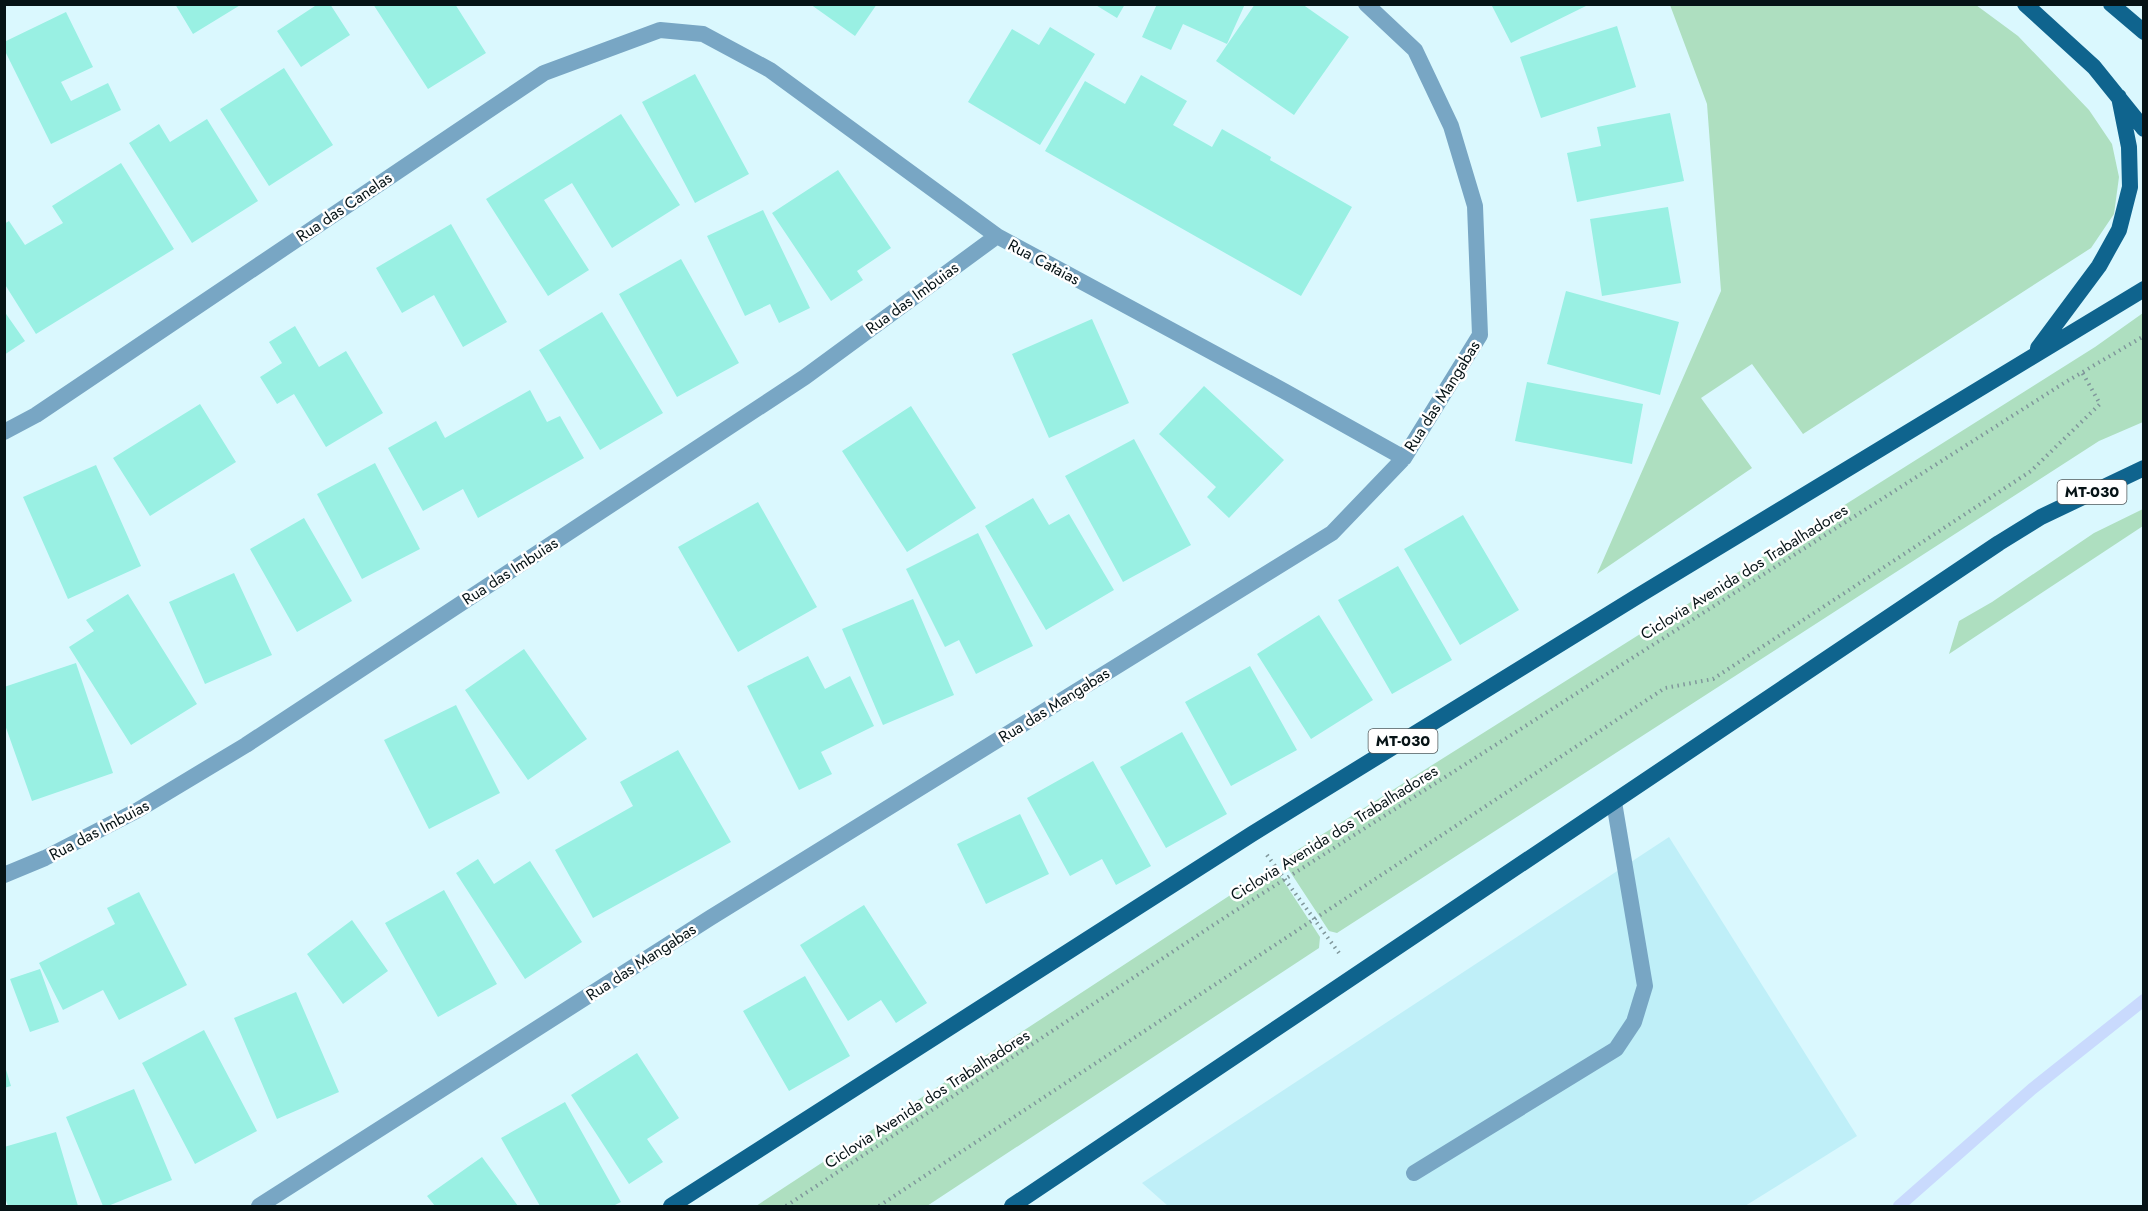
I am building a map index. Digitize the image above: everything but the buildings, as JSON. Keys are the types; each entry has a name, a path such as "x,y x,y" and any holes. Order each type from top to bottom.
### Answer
{"main road":[{"path":"2025,4 2094,67 2144,129"},
{"path":"2111,4 2144,32"},
{"path":"2032,356 2099,266 2119,230 2130,187 2129,147 2119,97"},
{"name":"MT-030","path":"671,1206 1252,834 2144,289"},
{"name":"MT-030","path":"1012,1206 2040,517 2144,468"}],"street":[{"name":"Rua das Mangabas","path":"259,1206 710,918 1332,533 1404,458 1480,335 1475,206 1451,126 1415,50 1366,4"},
{"name":"Rua das Canelas","path":"4,432 36,416 544,73 660,30 703,34"},
{"name":"Rua Cataias","path":"703,34 770,70 997,236 1284,390 1404,458"},
{"name":"Rua das Imbuias","path":"4,875 45,858 138,810 246,745 805,377 997,236"},
{"path":"1414,1173 1616,1049 1634,1022 1645,986 1614,802"}],"path":[{"name":"Ciclovia Avenida dos Trabalhadores","path":"786,1206 1285,879 2082,372 2144,336"},
{"path":"879,1206 1665,688 1713,679 2031,471 2100,404 2082,372"},
{"path":"1252,834 1355,976"}],"shaded area":[{"path":"1669,837 1857,1136 1745,1206 1168,1206 1142,1183"}],"green space":[{"path":"1670,5 1976,5 2018,36 2089,110 2112,144 2119,177 2114,214 2091,248 1803,434 1752,364 1701,398 1752,468 1597,574 1721,291 1707,104"},
{"path":"2143,313 2143,422 2099,441 1337,933 1329,931 1285,864 1288,856 2095,347"},
{"path":"2143,509 2143,526 1949,654 1959,621 1992,602 2094,533"},
{"path":"1277,871 1320,937 1319,948 927,1206 756,1206 1264,873"}],"waterway":[{"path":"1899,1206 2032,1089 2144,1000"}]}
